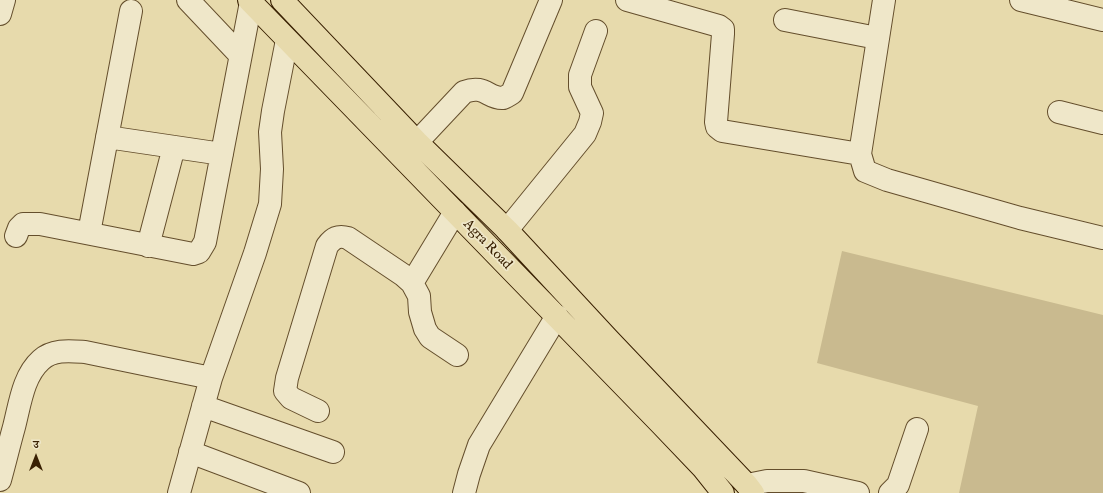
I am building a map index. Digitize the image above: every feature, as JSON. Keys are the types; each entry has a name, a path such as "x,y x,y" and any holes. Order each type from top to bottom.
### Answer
{"highway":[{"name":"Agra Road","path":"282,0 417,142 507,230 750,489"},
{"name":"Agra Road","path":"250,1 661,424 703,468 723,493"}],"street":[{"path":"0,14 4,0"},
{"path":"188,0 240,55"},
{"path":"417,142 464,92 472,89 482,90 497,97 504,98 512,93 551,0"},
{"path":"627,0 719,26 723,29 716,122 717,127 722,131 860,154"},
{"path":"884,0 860,154 865,171 887,180 1020,218 1103,238"},
{"path":"1021,0 1103,20"},
{"path":"16,236 19,228 23,224 40,224 193,254 199,252 204,242 222,154 250,1"},
{"path":"89,234 131,12"},
{"path":"785,20 877,38"},
{"path":"507,230 586,134 592,113 580,87 580,75 596,31"},
{"path":"179,493 211,378 255,253 270,204 272,169 270,132 287,40"},
{"path":"1059,112 1103,123"},
{"path":"107,136 222,154"},
{"path":"148,246 174,147"},
{"path":"412,282 455,212"},
{"path":"318,411 291,398 285,391 287,378 327,246 333,238 341,236 348,238 412,282 419,296 420,312 425,328 430,337 457,355"},
{"path":"464,493 479,445 557,316"},
{"path":"0,480 23,392 31,372 42,359 54,353 65,350 85,352 211,378"},
{"path":"203,406 333,452"},
{"path":"890,493 898,485 917,429"},
{"path":"190,452 299,493"},
{"path":"750,489 767,481 804,481 858,493"}],"shaded area":[{"path":"842,251 1103,315 1103,493 959,493 978,406 817,363"}]}
